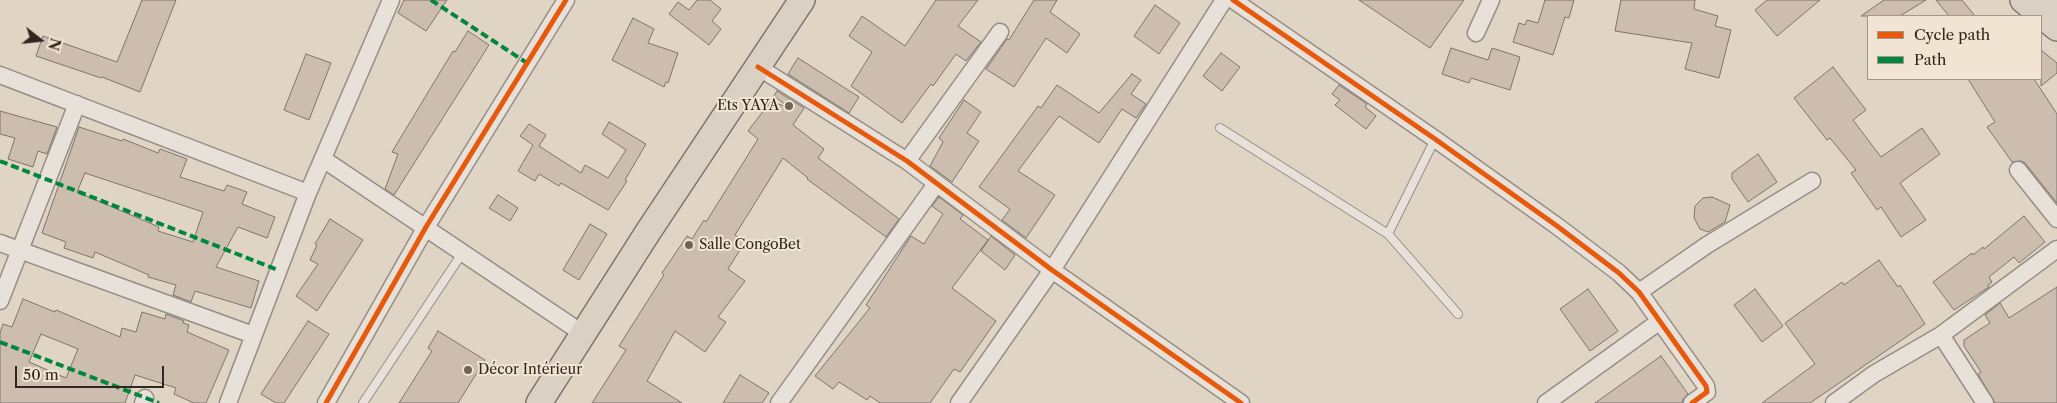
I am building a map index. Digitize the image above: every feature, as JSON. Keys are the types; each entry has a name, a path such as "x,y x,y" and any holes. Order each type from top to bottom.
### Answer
{"main road":[{"path":"538,403 582,333 802,0"},
{"path":"2023,0 2041,15"},
{"path":"2053,0 2057,4"},
{"path":"2042,16 2057,28"}],"street":[{"path":"228,403 308,193 391,0"},
{"path":"326,403 426,227 566,0"},
{"path":"960,403 1052,270 1224,0"},
{"path":"1233,0 1435,139 1619,273 1639,292 1707,389 1707,392 1692,403"},
{"path":"1476,33 1491,0"},
{"path":"907,161 1000,32"},
{"path":"758,67 907,161 1052,270 1241,403"},
{"path":"0,74 308,193"},
{"path":"0,301 78,104"},
{"path":"323,159 582,333"},
{"path":"2018,170 2057,219"},
{"path":"1639,292 1707,245 1812,181"},
{"path":"779,403 936,184"},
{"path":"0,243 253,335"},
{"path":"1834,403 1874,374 1941,335 2056,252"},
{"path":"1552,401 1660,321"},
{"path":"1941,335 1985,403"}],"lane":[{"path":"1220,128 1388,234 1458,314"},
{"path":"1388,234 1435,139"},
{"path":"363,403 463,252"}],"building":[{"path":"142,0 176,0 140,92 102,77 36,56 43,36 117,62"},
{"path":"404,0 447,0 426,31 398,13"},
{"path":"697,0 710,0 721,9 712,21 721,29 709,45 669,14 678,2 689,10"},
{"path":"936,0 978,0 958,26 981,42 966,61 956,54 933,86 931,84 902,123 851,86 872,52 849,36 862,16 905,46"},
{"path":"1034,0 1057,0 1050,12 1080,34 1067,53 1046,38 1014,87 986,69 1007,39 1009,40"},
{"path":"1359,0 1464,0 1430,48"},
{"path":"1545,0 1574,0 1569,18 1565,17 1553,55 1513,42 1519,23 1525,25 1527,20 1538,23"},
{"path":"1621,0 1695,0 1694,9 1718,16 1715,26 1731,30 1719,78 1685,69 1692,43 1615,31"},
{"path":"1767,0 1820,0 1777,36 1755,10"},
{"path":"1884,0 1926,0 1902,15 1861,16"},
{"path":"1936,0 1962,0 1974,15 1948,15"},
{"path":"1155,5 1180,23 1159,54 1134,36"},
{"path":"633,18 654,29 648,43 678,53 668,83 666,82 664,87 612,60"},
{"path":"468,31 489,45 394,195 385,189 398,154 392,152 453,51 455,52"},
{"path":"1451,48 1488,60 1492,48 1520,57 1510,90 1471,78 1469,83 1442,74"},
{"path":"2042,51 2057,63 2057,73 2041,86"},
{"path":"1221,53 1240,67 1222,91 1203,76"},
{"path":"306,54 331,63 309,120 284,110"},
{"path":"798,58 859,97 849,113 788,74"},
{"path":"1833,67 1866,110 1853,120 1881,157 1922,128 1940,154 1900,183 1926,220 1901,237 1881,207 1877,210 1851,173 1856,170 1830,138 1827,140 1794,98"},
{"path":"1132,74 1141,80 1131,94 1146,104 1136,118 1122,109 1099,143 1059,116 1018,171 1055,195 1026,238 1002,220 1010,209 979,187 1038,106 1041,108 1057,85 1099,113"},
{"path":"1969,80 2035,80 2057,114 2057,203 2025,163 2021,161 2012,162 1987,127 1995,122"},
{"path":"1339,85 1367,104 1365,107 1376,116 1366,129 1335,105 1340,100 1332,94"},
{"path":"777,91 804,108 793,125 824,149 818,158 899,219 886,237 807,179 783,158 735,235 745,242 728,269 745,281 718,317 726,322 705,352 675,331 647,381 682,403 592,403 626,350 619,346 664,275 662,273 687,236 692,239 704,220 706,222 758,139 748,131 771,101 791,109 774,96"},
{"path":"964,100 981,112 967,133 979,141 952,182 930,166 943,142 939,138"},
{"path":"0,111 57,127 47,154 38,151 33,167 8,159 15,138 0,134"},
{"path":"609,122 646,144 625,180 627,181 608,210 561,183 559,186 539,174 535,181 518,171 533,145 520,136 529,124 546,135 539,146 581,173 585,165 608,178 626,150 602,134"},
{"path":"79,127 122,141 123,139 158,153 160,149 187,159 180,177 224,191 227,185 247,192 242,204 275,217 267,238 238,227 216,267 259,281 251,308 195,291 191,302 173,295 176,285 148,277 149,275 95,252 93,258 64,248 66,242 42,233","holes":["85,173 203,212 193,242 158,231 159,227 77,192"]},
{"path":"1758,154 1777,182 1748,202 1732,179 1732,173"},
{"path":"498,195 518,208 510,221 489,208"},
{"path":"939,197 963,215 960,219 988,240 952,288 996,321 960,372 954,369 930,403 880,403 870,396 867,400 839,382 833,389 815,376 870,308 866,305 911,236 924,244 943,214 932,206"},
{"path":"1712,197 1730,205 1725,222 1708,232 1700,229 1694,218 1695,206 1703,198"},
{"path":"2024,216 2045,242 2019,263 2014,257 1989,277 1992,282 1988,285 1989,287 1954,310 1933,282 1972,253 1973,255 1983,247 1984,249"},
{"path":"330,219 363,240 317,311 296,296 318,264 310,260 317,245 315,244"},
{"path":"590,224 607,234 579,280 563,270"},
{"path":"991,236 1015,255 1005,270 981,251"},
{"path":"1879,260 1898,287 1900,285 1925,324 1810,403 1762,403 1815,364 1785,323 1842,282 1844,285"},
{"path":"2057,287 2057,403 1995,403 1978,374 1981,372 1964,346 1964,340 1990,323 1985,315 2000,303 2009,318"},
{"path":"1588,289 1618,331 1590,351 1560,309"},
{"path":"1755,289 1783,326 1762,342 1734,305"},
{"path":"23,299 55,312 56,310 120,337 122,328 136,332 142,312 165,319 166,314 189,325 187,332 229,350 206,403 194,403 174,394 176,388 135,375 125,403 0,403 0,333 3,324 12,327","holes":["41,334 78,349 66,378 29,362"]},
{"path":"308,321 329,334 284,403 276,403 261,394"},
{"path":"438,331 485,360 458,403 399,403 432,351 428,348"},
{"path":"1661,356 1688,394 1682,403 1595,403"},
{"path":"740,375 769,393 762,403 723,403"}],"marked path":[{"path":"431,0 527,63"},
{"path":"0,161 278,270"},
{"path":"0,342 159,403"}],"cycle path":[{"path":"326,403 426,227 566,0"},
{"path":"1233,0 1435,139 1619,273 1639,292 1706,386 1707,392 1692,403"},
{"path":"758,67 907,161 1052,270 1241,403"}],"place":[{"name":"Ets YAYA","path":"789,106"},
{"name":"Salle CongoBet","path":"689,245"},
{"name":"Décor Intérieur","path":"468,370"}]}
